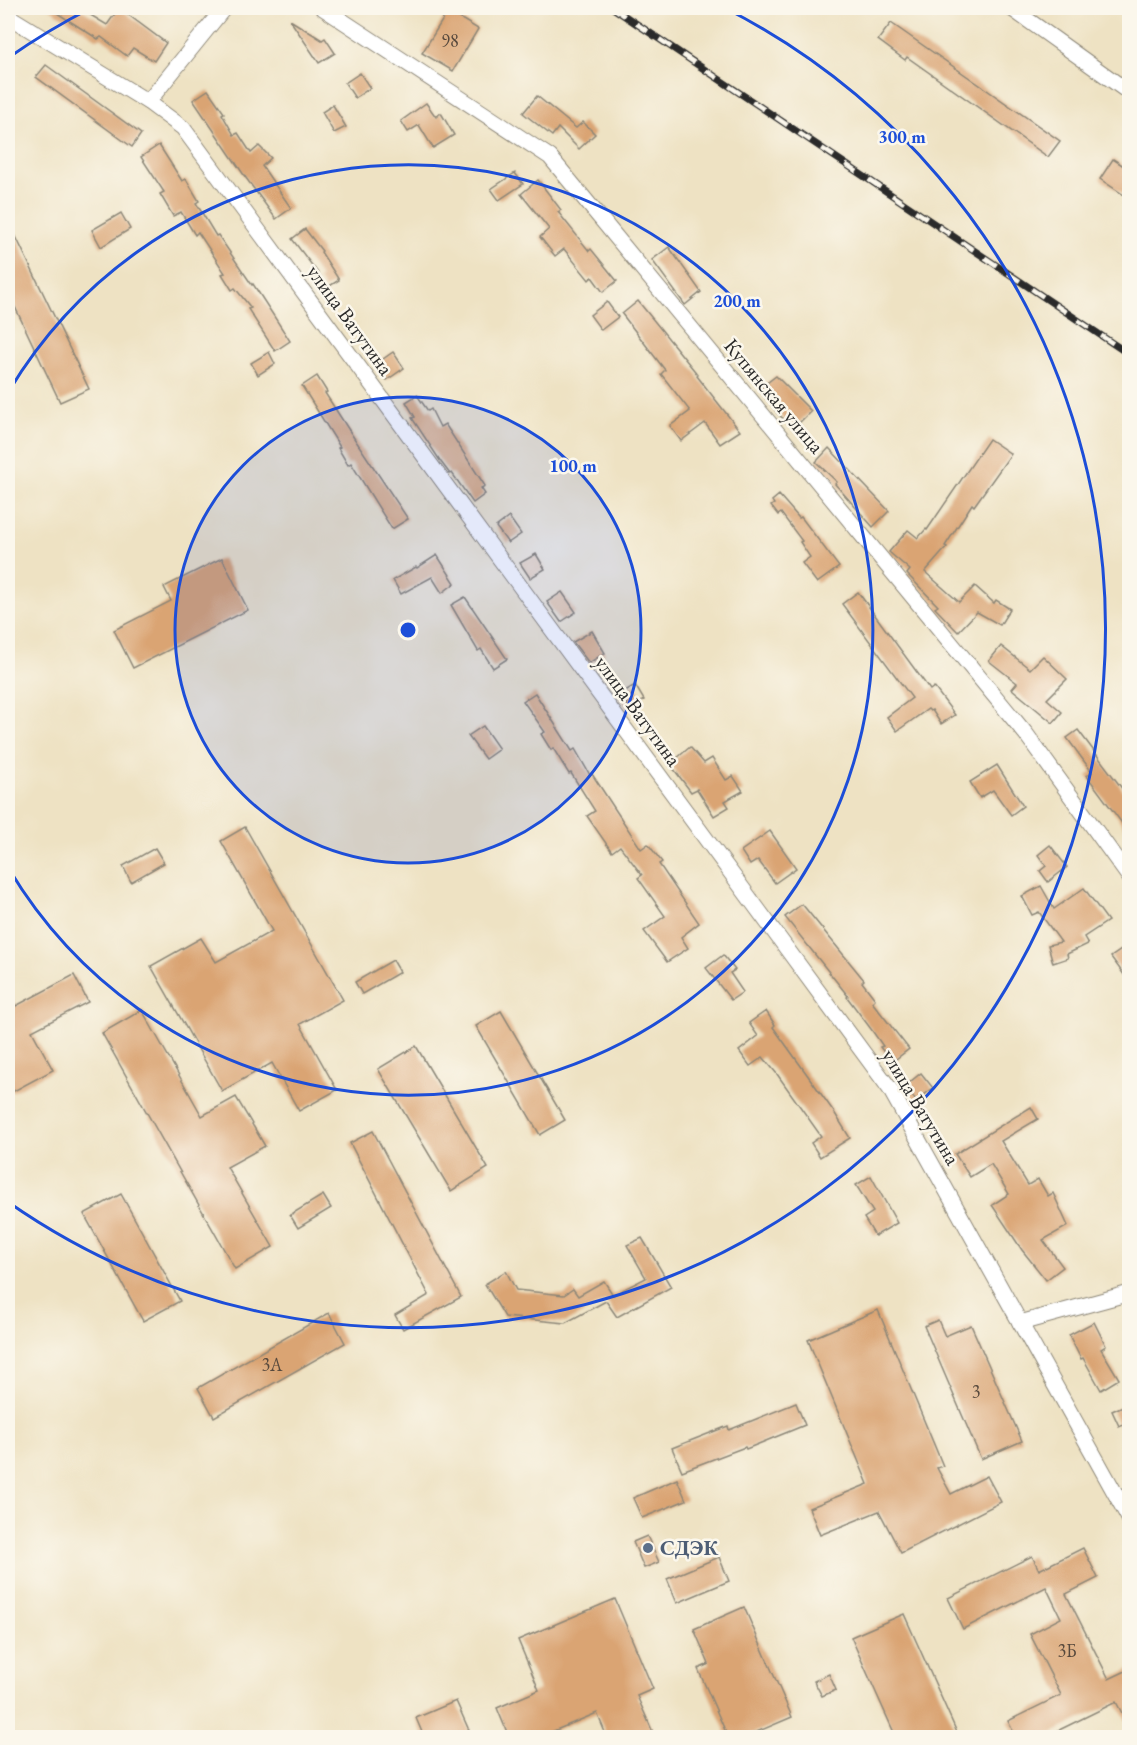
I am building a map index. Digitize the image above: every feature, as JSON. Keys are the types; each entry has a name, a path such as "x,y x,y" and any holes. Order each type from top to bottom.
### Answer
{"street":[{"path":"148,102 224,8"},
{"name":"Купянская улица","path":"323,8 550,158 1026,734 1130,878"},
{"path":"1011,8 1130,93"},
{"name":"улица Ватутина","path":"8,16 148,102 183,128 890,1089 1130,1520"},
{"path":"1020,1323 1130,1293"}],"building":[{"path":"49,8 79,8 107,25 119,8 166,43 154,61 133,48 127,56 101,37 98,39"},
{"path":"448,11 478,29 453,71 422,53"},
{"path":"290,20 322,40 325,38 335,53 319,63"},
{"path":"891,23 1060,141 1048,157 907,57 905,60 878,40"},
{"path":"46,65 141,134 132,147 36,77"},
{"path":"360,73 370,88 355,98 345,83"},
{"path":"208,90 224,113 222,114 234,135 238,133 251,153 259,146 271,158 262,166 291,208 276,219 193,100"},
{"path":"537,96 576,128 583,122 595,134 579,149 558,128 552,136 523,113"},
{"path":"426,103 436,117 441,113 454,135 433,148 419,125 408,132 401,121"},
{"path":"333,105 346,127 334,133 322,112"},
{"path":"159,145 182,181 186,179 199,201 196,203 216,236 218,235 253,284 290,341 275,351 248,309 251,308 235,288 232,290 222,274 225,273 198,232 195,235 181,212 173,216 160,194 164,192 141,157"},
{"path":"1113,159 1130,170 1130,199 1100,179"},
{"path":"515,173 523,184 499,200 491,189"},
{"path":"538,180 561,210 558,212 617,281 603,292 592,277 589,280 564,249 555,256 540,237 549,229 521,194"},
{"path":"121,213 130,229 101,247 92,230"},
{"path":"8,220 89,389 60,402 8,292"},
{"path":"305,229 322,251 339,280 325,289 318,279 321,277 292,239"},
{"path":"669,247 701,292 685,305 652,260"},
{"path":"638,301 740,431 720,444 705,423 681,441 670,426 690,411 661,374 665,370 622,314"},
{"path":"607,302 618,317 601,330 590,315"},
{"path":"269,352 275,364 258,375 251,363"},
{"path":"393,352 404,368 387,380 376,364"},
{"path":"317,376 327,392 325,393 408,519 392,529 351,463 348,465 338,448 340,447 302,386"},
{"path":"776,376 811,411 794,428 778,414 759,389"},
{"path":"417,395 428,411 431,409 440,427 445,424 485,486 481,488 485,494 473,503 452,473 450,474 441,462 412,418 415,417 406,402"},
{"path":"989,439 1011,454 974,506 972,504 945,546 947,547 925,572 959,602 975,586 994,603 996,600 1010,609 1000,625 977,612 958,632 935,608 938,606 907,574 910,570 889,552 908,530 918,538 927,530"},
{"path":"829,448 889,511 873,527 835,484 837,482 816,462"},
{"path":"779,495 799,518 801,517 839,567 817,583 802,563 810,557 800,542 802,541 781,513 778,515 771,506 774,504 772,501"},
{"path":"509,517 521,534 508,543 496,527"},
{"path":"536,554 545,569 530,578 520,563"},
{"path":"437,555 455,583 442,593 432,577 401,594 393,580"},
{"path":"222,558 248,610 133,668 114,630 171,601 164,587"},
{"path":"562,592 576,612 561,622 547,602"},
{"path":"858,592 930,690 934,687 955,715 941,724 932,710 928,709 897,731 887,717 912,698 842,604"},
{"path":"465,597 507,659 493,668 481,649 478,651 451,605"},
{"path":"592,631 605,653 589,663 573,642"},
{"path":"1001,646 1030,669 1043,656 1067,679 1047,699 1062,712 1053,723 1012,689 1017,683 989,661"},
{"path":"635,685 644,700 629,709 620,694"},
{"path":"535,693 572,751 575,749 590,775 592,774 641,849 648,844 662,862 659,864 699,923 681,937 688,948 667,962 644,931 665,916 638,878 642,875 620,846 612,852 587,816 595,811 553,748 551,750 541,734 545,732 523,701"},
{"path":"483,726 499,749 485,759 468,736"},
{"path":"1078,730 1130,799 1130,834 1087,776 1092,772 1067,738"},
{"path":"690,747 704,763 712,758 726,780 733,776 743,791 725,801 729,807 714,816 697,789 691,792 670,764"},
{"path":"997,765 1023,806 1011,815 993,790 980,798 970,782"},
{"path":"245,827 343,1000 300,1024 337,1090 299,1111 272,1063 222,1091 151,966 201,938 216,962 272,931 221,841"},
{"path":"770,831 796,868 775,883 758,860 750,865 741,851"},
{"path":"1050,845 1067,867 1048,882 1040,871 1046,866 1038,855"},
{"path":"155,848 164,863 131,882 123,866"},
{"path":"1041,886 1054,909 1084,888 1108,921 1084,937 1088,944 1067,954 1068,958 1053,963 1048,945 1061,942 1039,912 1032,915 1022,896"},
{"path":"802,904 864,980 862,982 875,999 872,1002 909,1049 892,1062 848,996 785,917"},
{"path":"1130,944 1130,983 1111,957"},
{"path":"723,955 735,970 730,973 743,992 731,1000 706,968"},
{"path":"393,960 400,972 362,994 355,982"},
{"path":"74,975 88,1002 32,1031 53,1070 12,1092 8,1084 8,991 16,1006"},
{"path":"142,1010 202,1116 236,1097 265,1146 227,1167 273,1247 235,1269 102,1033"},
{"path":"501,1011 565,1120 540,1135 476,1026"},
{"path":"766,1011 775,1025 773,1027 850,1138 820,1157 811,1143 821,1136 777,1074 763,1057 750,1066 739,1051 758,1036 749,1023"},
{"path":"416,1046 488,1168 451,1191 378,1069"},
{"path":"921,1073 933,1088 916,1101 905,1086"},
{"path":"1031,1107 1038,1119 1001,1141 1028,1185 1038,1179 1048,1196 1053,1193 1068,1226 1043,1240 1063,1267 1046,1280 1022,1250 992,1205 1009,1194 991,1164 970,1177 955,1154"},
{"path":"373,1131 461,1297 403,1329 395,1315 429,1295 350,1143"},
{"path":"871,1176 897,1223 875,1236 864,1218 873,1212 856,1185"},
{"path":"121,1194 180,1301 143,1321 84,1214"},
{"path":"323,1195 331,1208 298,1228 290,1215"},
{"path":"642,1238 671,1287 617,1317 606,1301 565,1323 505,1317 485,1284 506,1271 516,1290 564,1295 573,1289 578,1296 604,1281 613,1295 646,1278 627,1245"},
{"path":"878,1310 943,1466 937,1468 951,1494 987,1476 1001,1502 901,1553 879,1511 820,1535 809,1508 868,1484 808,1340"},
{"path":"329,1313 345,1343 214,1417 198,1388"},
{"path":"938,1320 945,1336 971,1325 1022,1441 981,1459 924,1326"},
{"path":"1094,1322 1106,1346 1101,1349 1119,1379 1101,1390 1069,1335"},
{"path":"796,1403 805,1425 746,1449 745,1447 682,1471 672,1448 728,1426 729,1430"},
{"path":"1130,1403 1130,1421 1119,1426 1112,1411"},
{"path":"677,1479 686,1500 642,1518 633,1498"},
{"path":"647,1536 659,1562 644,1568 633,1542"},
{"path":"1083,1548 1098,1578 1066,1594 1109,1679 1130,1669 1130,1728 1116,1702 1045,1737 1016,1737 1008,1721 1061,1695 1030,1634 1061,1618 1046,1587 963,1629 948,1598 1032,1556 1039,1570"},
{"path":"719,1557 729,1581 677,1603 667,1579"},
{"path":"615,1599 653,1689 637,1696 655,1737 607,1737 597,1713 539,1737 509,1737 497,1708 539,1690 518,1640"},
{"path":"744,1607 792,1717 745,1737 728,1737 698,1669 709,1664 694,1629"},
{"path":"904,1614 959,1737 896,1737 851,1637"},
{"path":"829,1674 836,1690 822,1696 814,1681"},
{"path":"456,1701 472,1737 424,1737 416,1718"}],"railway":[{"path":"613,8 1130,355"}],"place":[{"name":"СДЭК","path":"648,1548"}]}
